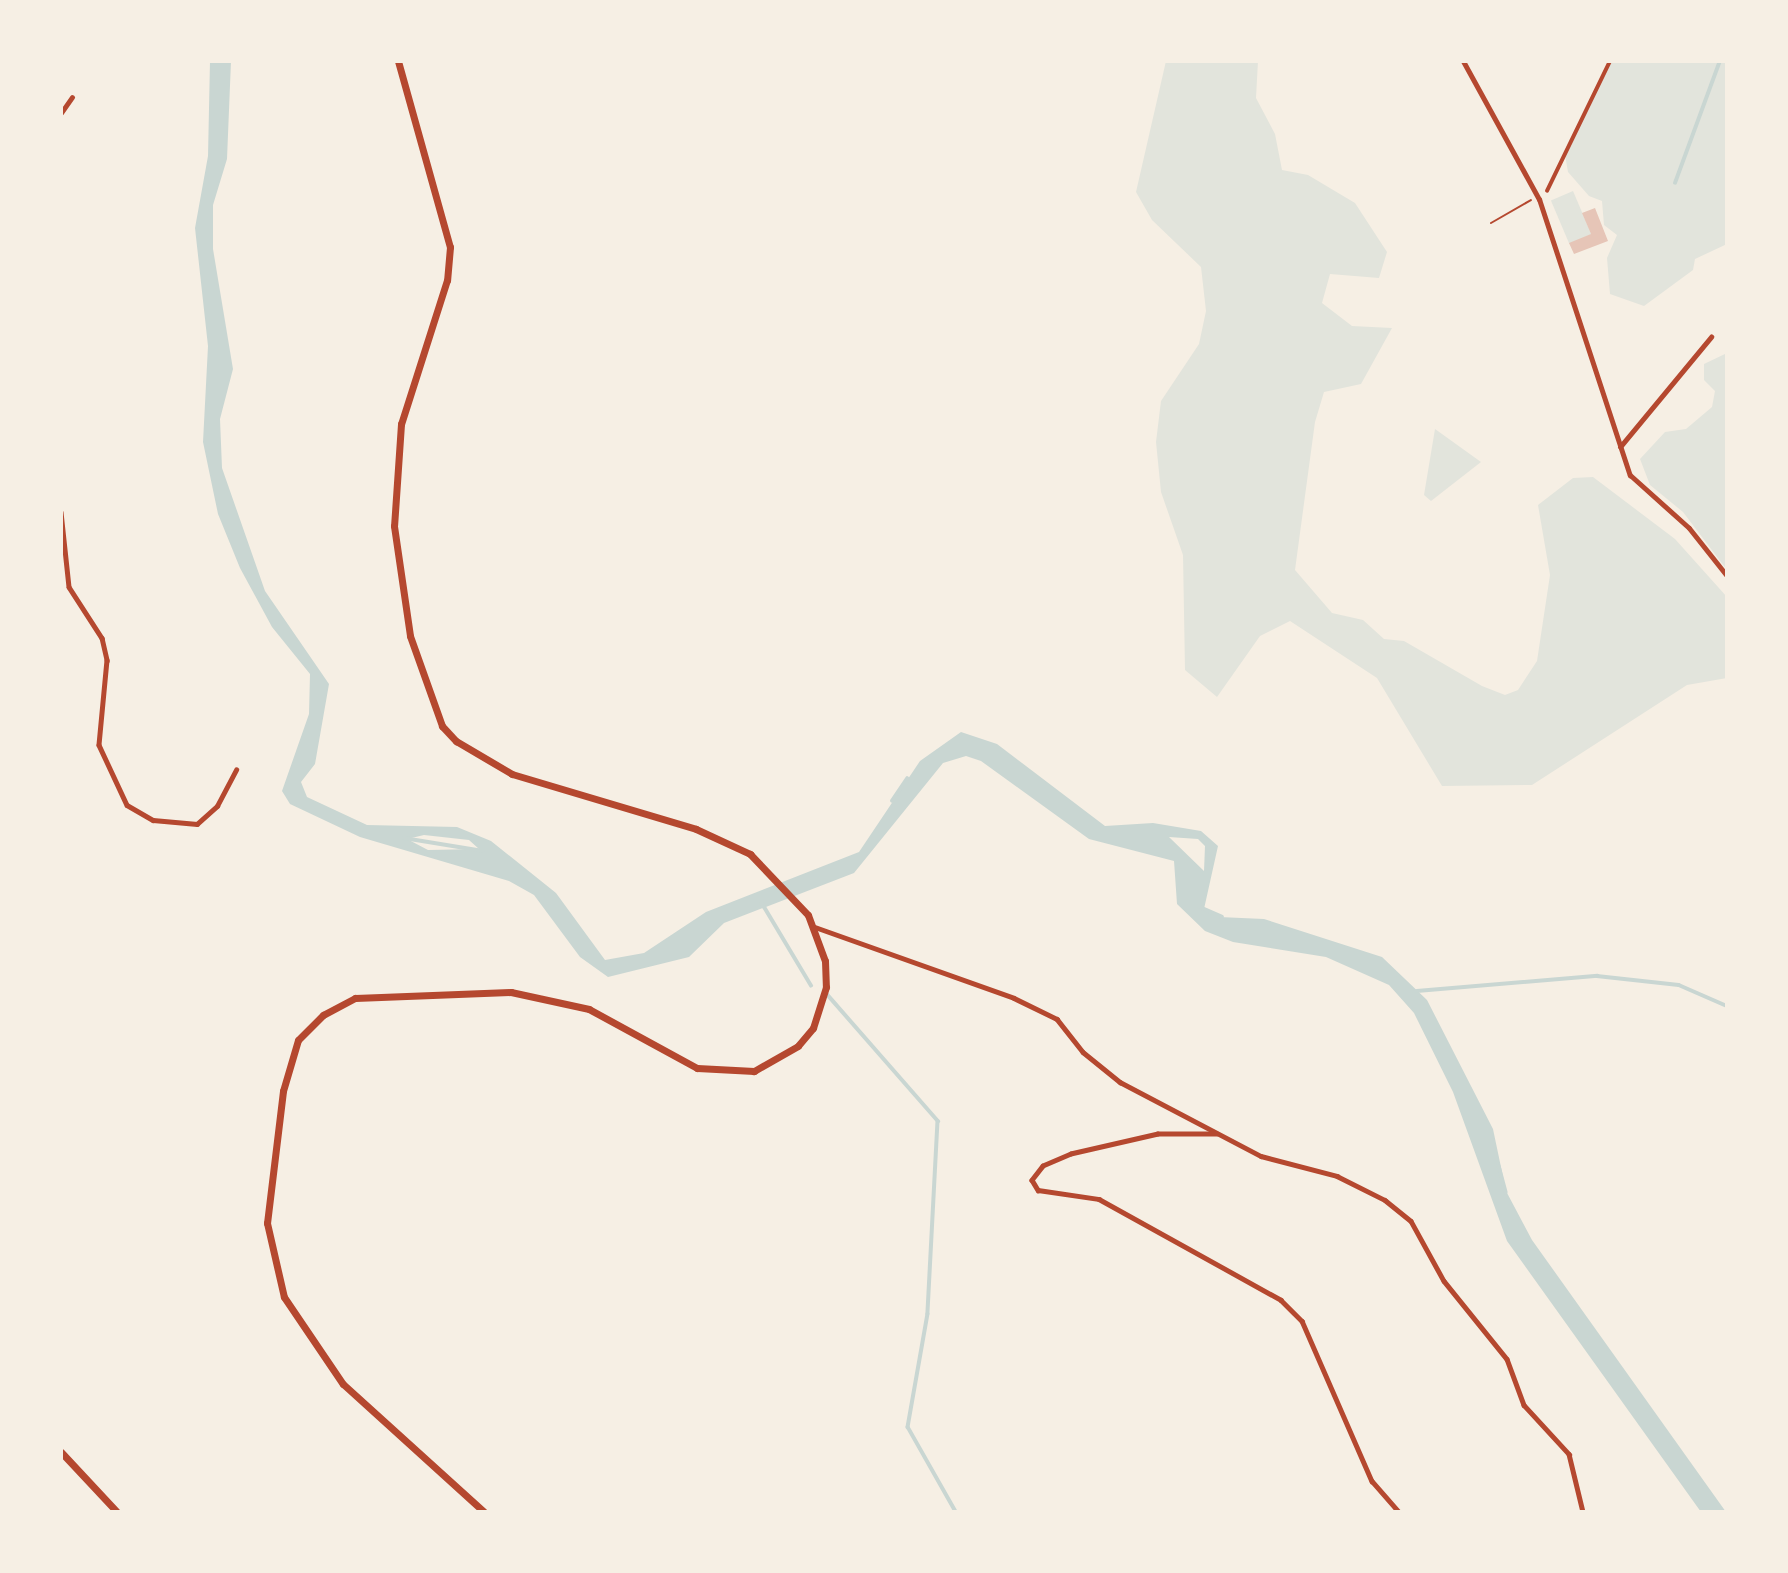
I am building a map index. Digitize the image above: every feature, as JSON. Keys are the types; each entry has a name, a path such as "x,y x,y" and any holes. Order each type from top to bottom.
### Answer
{"main road":[{"path":"398,61 450,247 447,280 401,424 394,495 396,572 410,636 442,726 456,741 512,774 696,828 750,854 774,875 815,927 825,961 820,1011 798,1046 754,1071 697,1068 589,1009 511,992 355,999 324,1014 298,1040 283,1091 268,1205 269,1244 281,1289 343,1384 484,1512"},
{"path":"61,1452 117,1512"}],"street":[{"path":"1463,61 1539,199 1630,475 1689,528 1727,576"},
{"path":"1547,191 1610,61"},
{"path":"61,113 72,97"},
{"path":"1619,448 1711,337"},
{"path":"61,512 69,587 102,638 107,660 99,745 127,804 153,820 197,824 217,806 236,771"},
{"path":"815,927 1057,1019 1100,1068 1261,1156 1337,1176 1411,1221 1444,1281 1507,1359 1524,1405 1569,1454 1583,1512"},
{"path":"1218,1133 1158,1134 1071,1154 1043,1166 1032,1180 1038,1190 1099,1199 1281,1300 1302,1321 1372,1481 1399,1512"}],"path":[{"path":"1491,223 1547,191"}],"shaded area":[{"path":"210,61 231,61 227,159 213,205 213,249 233,369 220,419 222,468 265,591 329,684 315,764 301,782 307,797 367,825 457,827 491,841 556,893 605,960 644,953 706,912 859,852 920,761 961,732 997,744 1105,826 1153,823 1201,831 1218,846 1204,909 1219,917 1264,919 1382,957 1427,1000 1493,1129 1506,1191 1532,1240 1726,1512 1701,1512 1507,1241 1453,1092 1414,1013 1389,985 1326,957 1233,942 1205,931 1177,904 1174,861 1089,839 981,761 966,756 943,763 854,873 724,923 689,957 608,977 580,957 534,895 509,881 360,837 290,804 282,791 309,714 310,674 272,627 240,568 218,514 203,442 208,346 195,228 208,156","holes":["424,835 469,840 479,849 428,850 407,839","1169,837 1198,839 1205,846 1204,871"]},
{"path":"1166,61 1258,61 1256,98 1275,134 1282,170 1308,175 1355,203 1387,252 1379,278 1330,274 1322,303 1352,326 1392,328 1361,384 1324,392 1315,422 1295,570 1332,613 1363,620 1384,639 1404,641 1482,686 1505,695 1518,690 1537,661 1550,575 1538,505 1573,478 1593,477 1675,539 1727,597 1727,678 1687,685 1532,785 1442,786 1377,678 1290,621 1260,636 1217,697 1185,670 1183,555 1161,492 1156,442 1161,401 1199,344 1206,311 1201,267 1152,220 1136,192"},
{"path":"1610,61 1727,61 1727,244 1695,259 1693,270 1644,306 1610,294 1607,258 1617,235 1604,225 1602,201 1589,196 1568,172 1565,155"},
{"path":"1573,191 1591,234 1569,244 1551,200"},
{"path":"1727,353 1727,570 1683,512 1650,485 1640,459 1665,432 1686,429 1712,407 1715,391 1704,380 1704,364"},
{"path":"1435,429 1481,462 1431,501 1424,495"}],"building":[{"path":"1595,208 1608,241 1574,254 1569,243 1591,234 1582,213"}],"waterway":[{"path":"1675,183 1720,61"},
{"path":"892,801 907,779"},
{"path":"404,838 483,851"},
{"path":"762,903 811,985"},
{"path":"1200,907 1222,917"},
{"path":"1417,991 1597,976 1679,985 1727,1006"},
{"path":"827,994 938,1121 928,1314 908,1427 956,1512"},
{"path":"1499,1166 1506,1192"}]}
